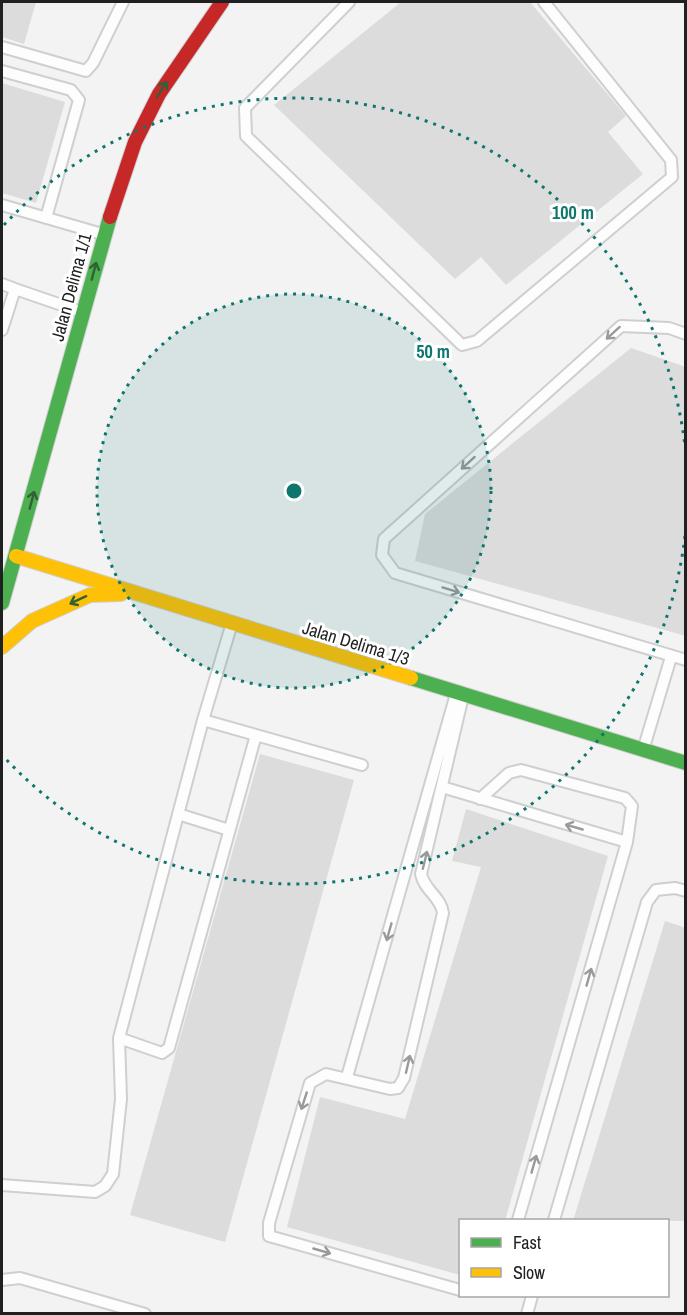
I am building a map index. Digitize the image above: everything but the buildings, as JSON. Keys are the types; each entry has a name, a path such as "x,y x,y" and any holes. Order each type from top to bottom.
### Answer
{"street":[{"name":"Jalan Delima 1/1","path":"2,603 104,235 135,142 159,94 222,2"},
{"name":"Jalan Delima 1/3","path":"16,556 686,763"},
{"path":"2,647 32,621 90,595 136,593"}],"lane":[{"path":"2,47 86,71 93,63 123,2"},
{"path":"349,2 245,108 246,136 462,345 477,341 672,177 670,160 544,2"},
{"path":"2,71 71,90 79,100 46,218"},
{"path":"2,205 104,235"},
{"path":"2,284 82,312"},
{"path":"2,330 15,289"},
{"path":"686,334 669,328 621,326 384,539 382,555 395,573 686,660"},
{"path":"2,1185 96,1192 105,1186 113,1173 121,1099 120,1038 203,720 232,623"},
{"path":"643,750 671,657"},
{"path":"459,1290 269,1236 269,1223 310,1083 326,1074 347,1077 390,1089 399,1088 404,1078 443,913 442,905 423,883 421,874 442,787 460,694"},
{"path":"347,1077 460,694"},
{"path":"203,720 362,765"},
{"path":"120,1038 162,1053 169,1047 256,735"},
{"path":"480,799 509,773 521,770 625,798 632,806 627,842 519,1219"},
{"path":"442,787 627,842"},
{"path":"178,814 229,830"},
{"path":"555,1219 647,902 656,890 675,888 686,891"},
{"path":"2,1280 20,1278 145,1314"},
{"path":"527,1314 532,1297"}],"traffic: fast":[{"path":"2,603 110,217"},
{"path":"411,678 686,763"}],"traffic: slow":[{"path":"16,556 411,678"},
{"path":"2,647 32,621 90,595 121,594"}],"traffic: jam":[{"path":"110,217 135,142 159,94 222,2"}]}
